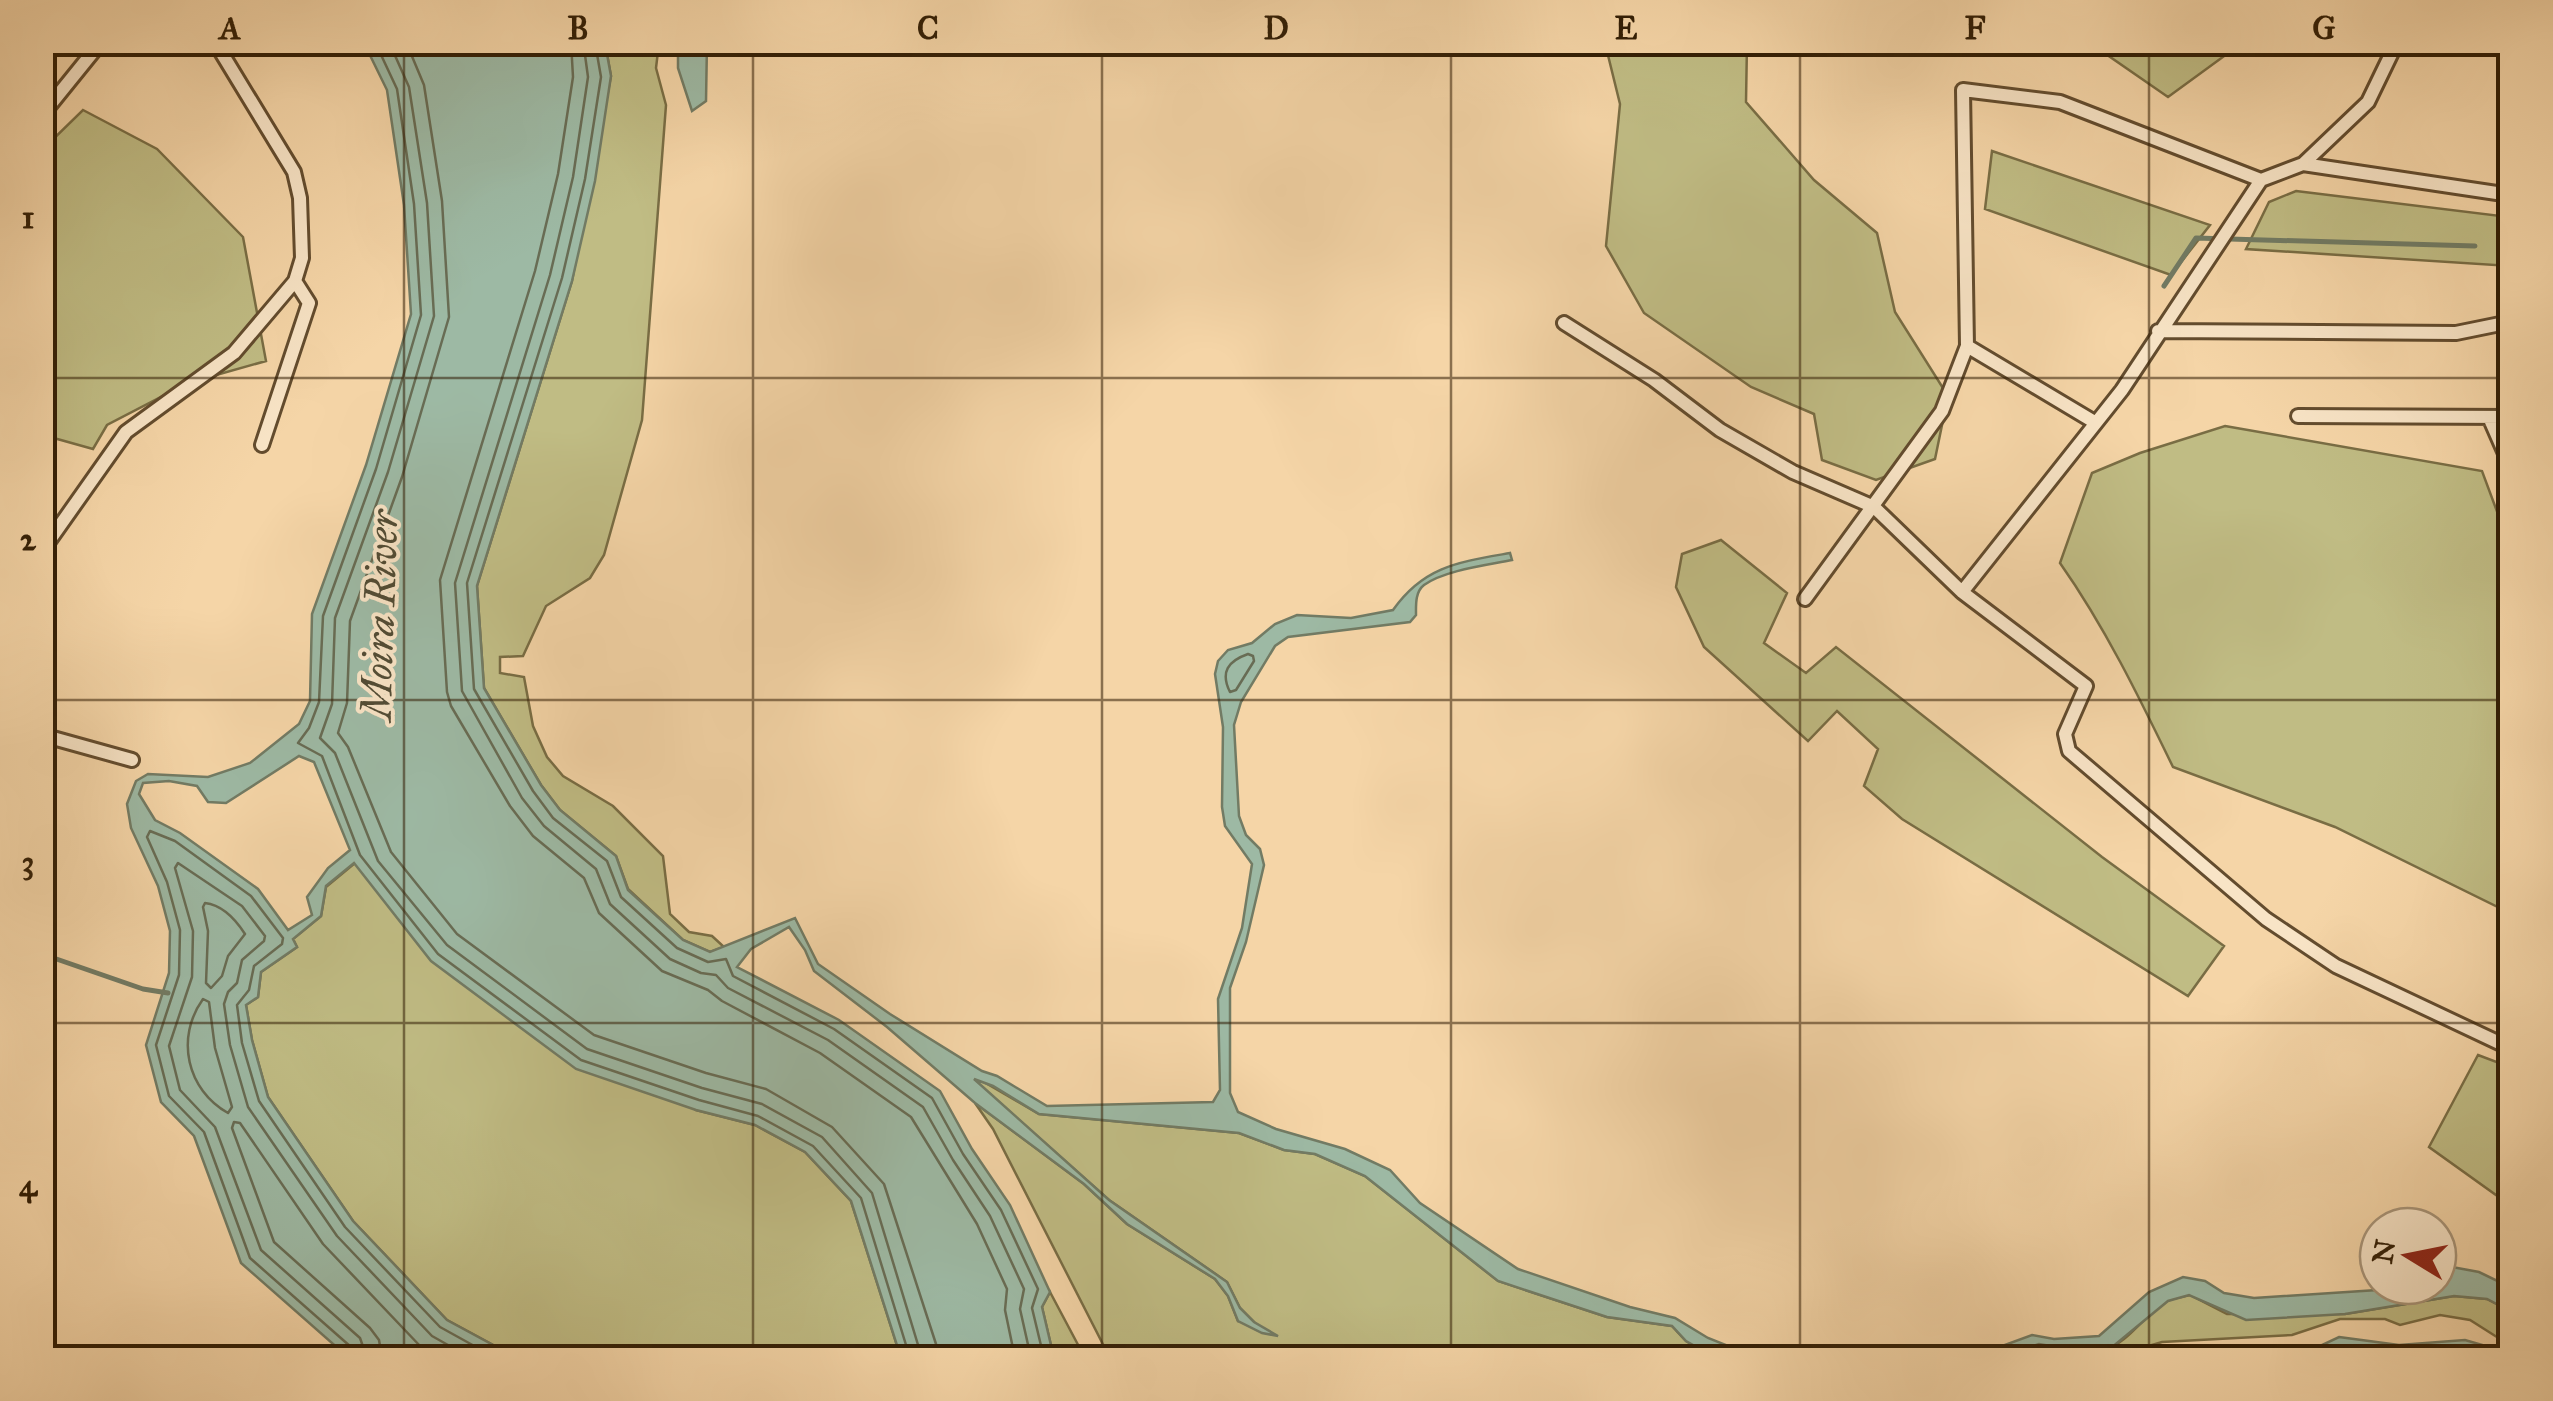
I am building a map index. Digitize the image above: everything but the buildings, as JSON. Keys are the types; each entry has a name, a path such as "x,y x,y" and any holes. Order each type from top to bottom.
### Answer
{"street":[{"path":"42,114 101,42"},
{"path":"42,552 126,432 234,353 295,281 302,258 300,198 294,172 215,42"},
{"path":"1962,592 2122,390 2261,180 2304,164 2368,102 2397,42"},
{"path":"1805,599 1942,411 1966,346 1963,90 2060,102 2261,180"},
{"path":"2304,164 2510,195"},
{"path":"262,445 309,303 295,281"},
{"path":"2158,331 2456,333 2510,322"},
{"path":"1564,323 1654,380 1720,430 1793,472 1874,507 1962,592 2086,686 2066,734 2069,752 2266,919 2336,966 2510,1048"},
{"path":"1966,346 2096,423"},
{"path":"2298,416 2510,417"},
{"path":"2489,417 2510,465"},
{"path":"42,735 132,760"}],"shaded area":[{"path":"2090,42 2242,43 2168,97"},
{"path":"611,43 659,43 656,68 666,105 642,420 604,555 590,578 546,606 523,656 500,657 500,673 524,677 533,726 547,757 563,776 613,806 663,856 670,914 689,932 712,936 724,947 710,952 683,940 628,889 616,856 560,810 484,688 477,586 572,281 611,76 607,54"},
{"path":"1605,43 1747,43 1746,102 1814,180 1877,233 1895,312 1948,396 1935,459 1876,480 1822,460 1814,414 1751,387 1644,313 1606,246 1620,104"},
{"path":"83,110 157,149 243,237 266,361 188,383 107,425 93,449 43,435 42,150"},
{"path":"1992,151 2210,225 2171,275 1985,209"},
{"path":"2296,191 2509,217 2510,266 2246,249 2269,202"},
{"path":"2225,426 2482,471 2505,533 2510,535 2510,913 2335,827 2173,767 2107,637 2060,563 2092,473"},
{"path":"1721,540 1787,593 1764,643 1806,673 1836,647 2102,857 2224,946 2188,996 1902,819 1864,786 1878,749 1837,711 1808,741 1704,647 1676,587 1682,554"},
{"path":"355,863 696,1110 755,1125 805,1152 851,1201 901,1358 517,1358 447,1320 353,1221 268,1097 252,1040 246,1005 258,997 261,972 297,947 293,939 321,916 326,887"},
{"path":"2478,1055 2510,1067 2510,1205 2429,1147"},
{"path":"977,1078 1039,1114 1239,1133 1284,1150 1315,1154 1365,1176 1498,1281 1607,1317 1672,1326 1686,1341 1716,1358 1110,1358 993,1129 975,1103 1084,1184 1127,1224 1215,1279 1228,1296 1238,1321 1254,1322 1240,1308 1227,1282 1109,1200 974,1080"},
{"path":"1050,1292 1085,1358 1054,1358 1042,1307"},
{"path":"2190,1295 2227,1314 2345,1314 2393,1306 2458,1306 2458,1296 2487,1299 2510,1311 2510,1337 2500,1339 2470,1320 2440,1315 2400,1325 2385,1319 2340,1319 2292,1335 2162,1342 2108,1358 2007,1358 2029,1347 2093,1351 2114,1346 2167,1301"}],"water":[{"name":"Moira River","path":"364,43 611,43 607,54 611,76 595,181 572,281 477,586 484,688 560,810 616,856 628,890 683,940 710,952 795,918 818,964 890,1014 1047,1106 1213,1102 1220,1090 1218,999 1242,928 1252,864 1225,826 1223,727 1215,674 1218,661 1228,650 1252,643 1275,624 1297,615 1351,618 1393,610 1417,584 1444,568 1510,553 1512,560 1455,572 1424,585 1418,595 1416,615 1410,622 1288,637 1275,646 1241,702 1234,725 1239,816 1246,835 1260,849 1264,865 1246,942 1230,988 1230,1093 1238,1112 1276,1129 1345,1149 1390,1170 1420,1203 1518,1269 1675,1318 1708,1338 1758,1358 1716,1358 1686,1341 1672,1326 1607,1317 1498,1281 1365,1176 1315,1154 1284,1150 1239,1133 1039,1114 974,1079 1109,1200 1227,1282 1240,1308 1278,1336 1262,1333 1238,1321 1228,1296 1215,1279 1127,1224 1084,1184 975,1103 814,971 789,927 751,949 737,967 839,1020 940,1091 972,1149 1010,1205 1050,1292 1042,1307 1054,1358 901,1358 851,1201 805,1152 755,1125 696,1110 576,1069 431,961 354,863 326,886 321,916 293,939 297,947 261,972 258,997 246,1005 268,1097 353,1221 447,1320 517,1358 349,1358 241,1263 194,1136 161,1102 146,1045 169,973 170,931 158,886 131,828 127,804 136,781 148,774 208,777 250,763 299,724 310,701 312,614 366,465 411,314 404,205 387,90","holes":["299,756 314,762 350,850 328,868 307,897 312,915 288,930 258,889 180,833 155,820 139,794 143,783 169,781 197,786 208,802 226,803"]},
{"path":"678,43 707,43 706,101 692,111 678,68"},
{"path":"2458,1268 2479,1272 2510,1287 2510,1311 2487,1299 2458,1296"},
{"path":"2183,1277 2205,1281 2224,1293 2254,1298 2358,1291 2358,1306 2393,1306 2345,1314 2246,1320 2189,1295 2168,1301 2111,1348 2086,1352 2039,1344 2007,1358 1996,1358 2002,1346 2032,1335 2054,1339 2099,1336 2149,1292"},
{"path":"2339,1337 2399,1345 2465,1340 2510,1353 2510,1358 2187,1358 2301,1355"}],"waterway":[{"path":"2164,286 2196,238 2475,246"},
{"path":"42,954 143,989 168,993"}]}
